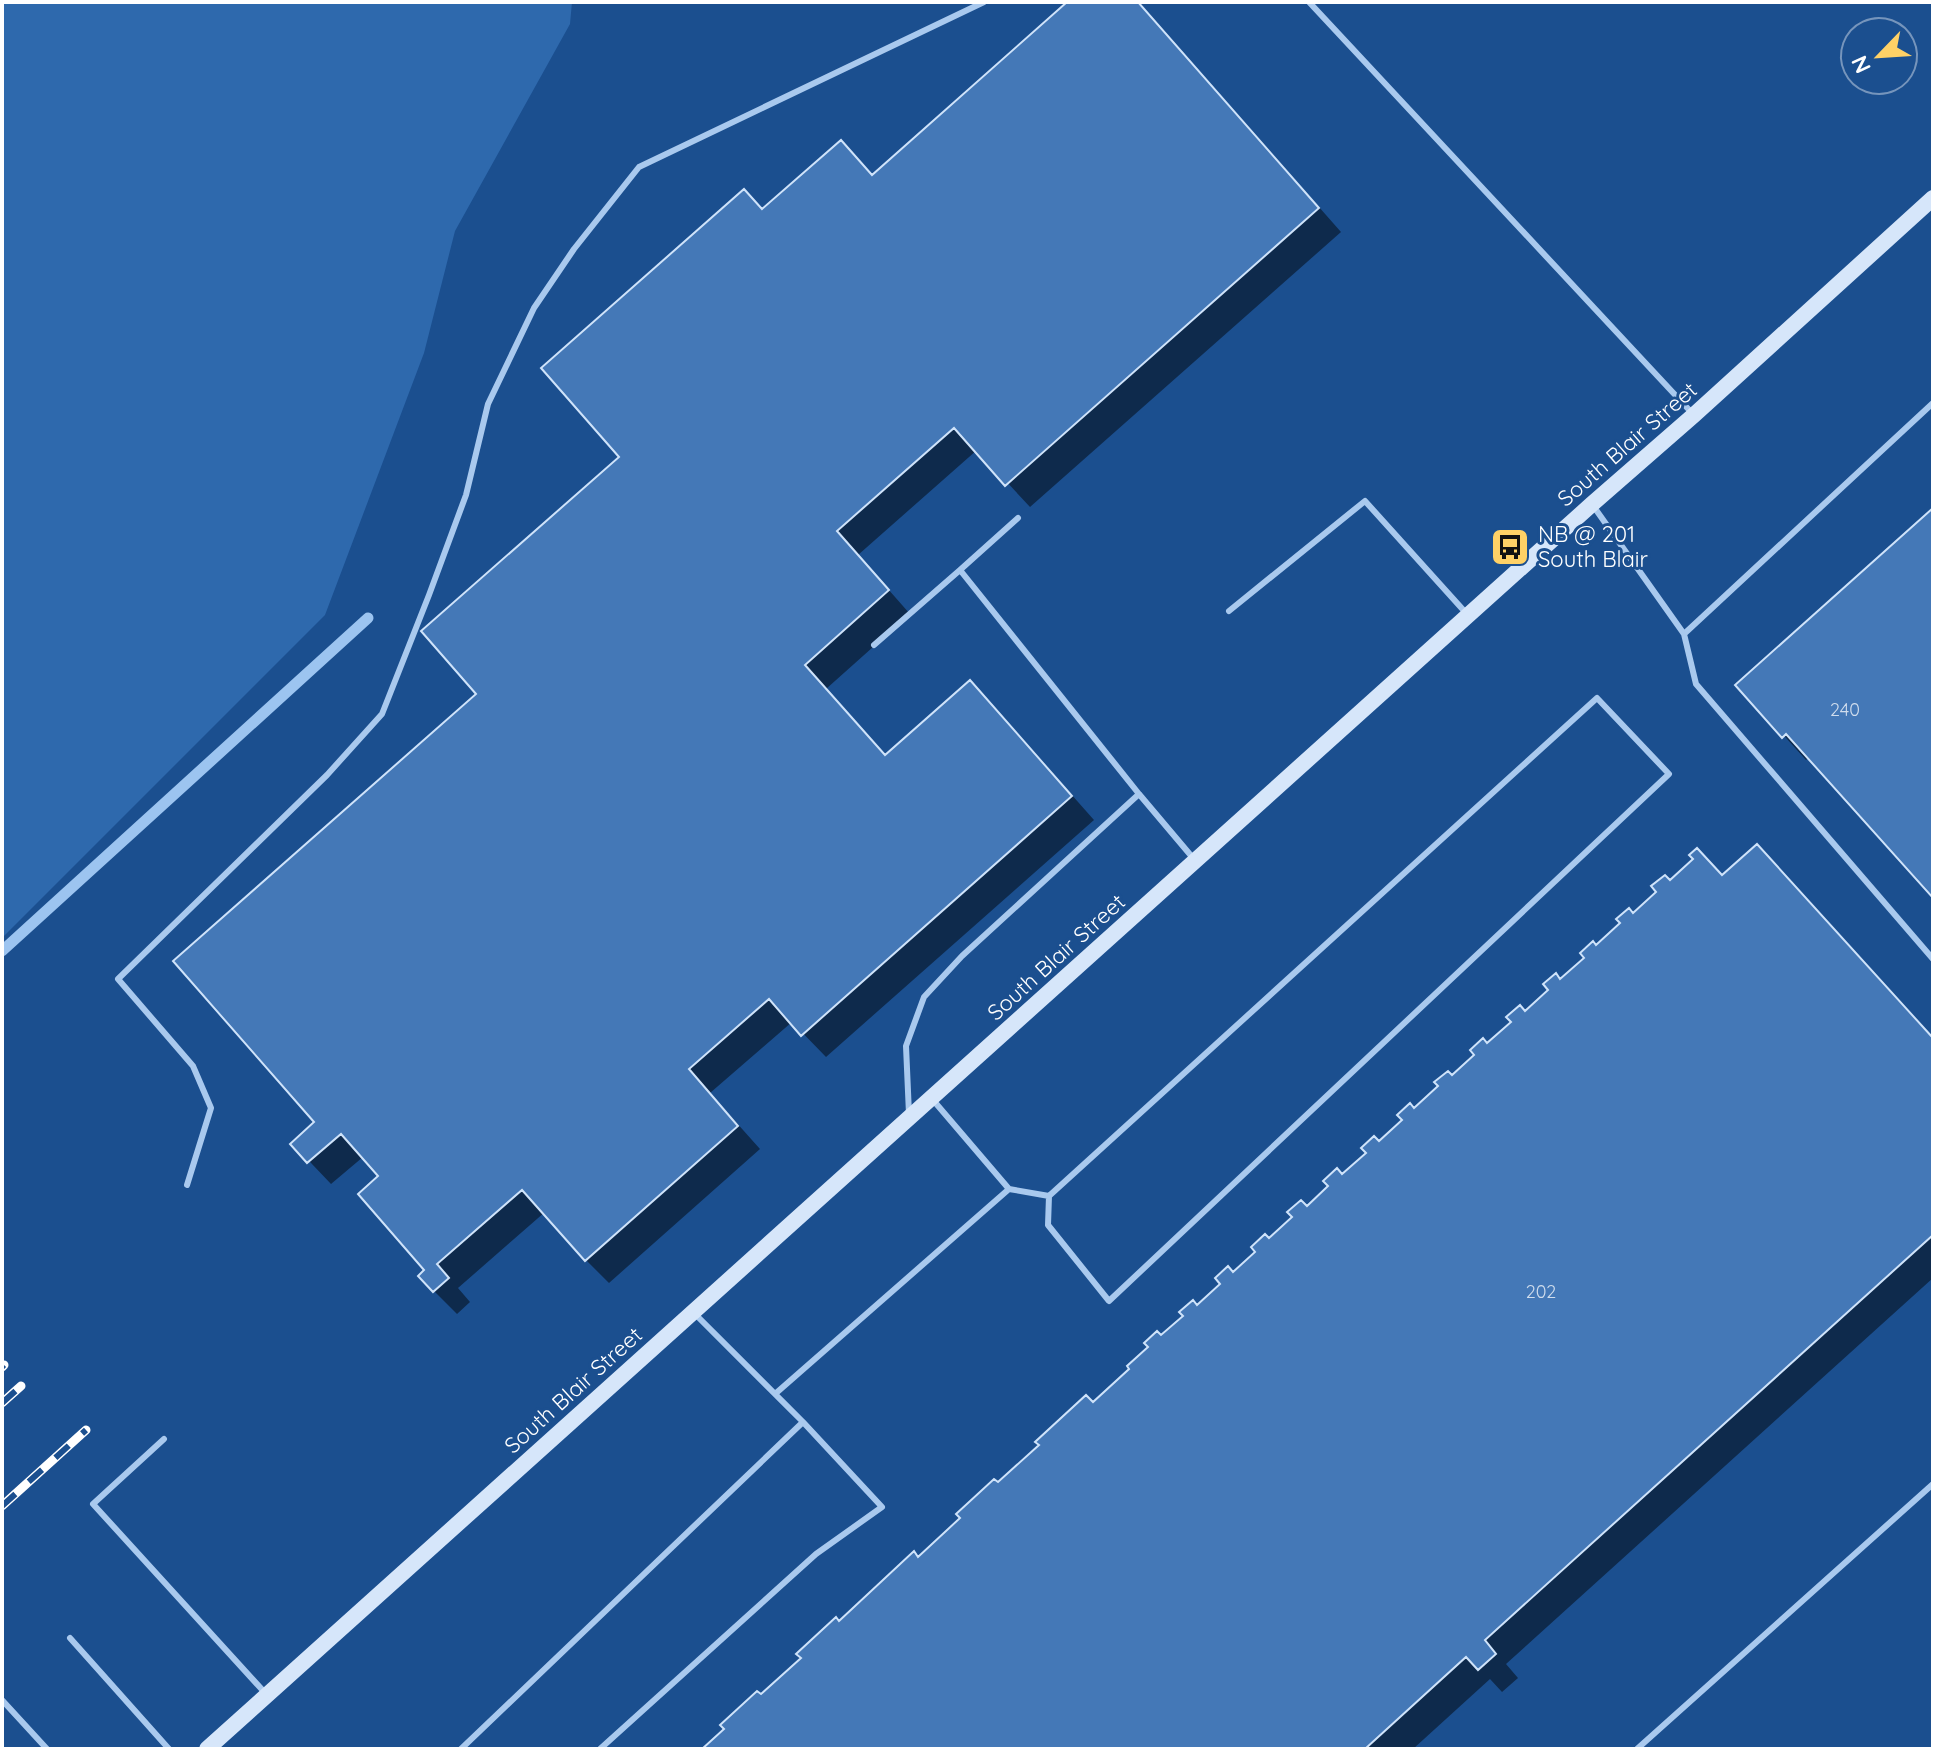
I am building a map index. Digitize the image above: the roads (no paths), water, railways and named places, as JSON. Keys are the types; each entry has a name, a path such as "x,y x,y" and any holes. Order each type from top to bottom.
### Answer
{"street":[{"name":"South Blair Street","path":"207,1749 1933,198"}],"lane":[{"path":"187,1185 211,1108 193,1066 118,979 327,775 382,714 466,495 488,404 534,308 550,284 639,167 984,2"},
{"path":"1309,2 1694,415"},
{"path":"1684,634 1933,403"},
{"path":"1229,611 1365,501 1468,616"},
{"path":"1592,504 1684,634 1696,684 1933,959"},
{"path":"874,645 1018,518"},
{"path":"960,570 1196,862"},
{"path":"1597,698 1669,774 1109,1301 1048,1225 1049,1196 1597,698"},
{"path":"909,1118 906,1046 924,997 962,956 1139,794"},
{"path":"931,1098 1009,1189 1049,1196"},
{"path":"775,1394 1009,1189"},
{"path":"600,1749 816,1554 882,1507 803,1422 693,1312"},
{"path":"461,1749 803,1422"},
{"path":"164,1439 93,1504 267,1695"},
{"path":"1637,1749 1933,1484"},
{"path":"70,1638 169,1749"},
{"path":"2,1700 47,1749"}],"waterway":[{"path":"2,951 368,618"}],"railway":[{"path":"2,1403 21,1386"},
{"path":"2,1506 86,1430"}],"place":[{"name":"NB @ 201 South Blair","path":"1510,547"}]}
